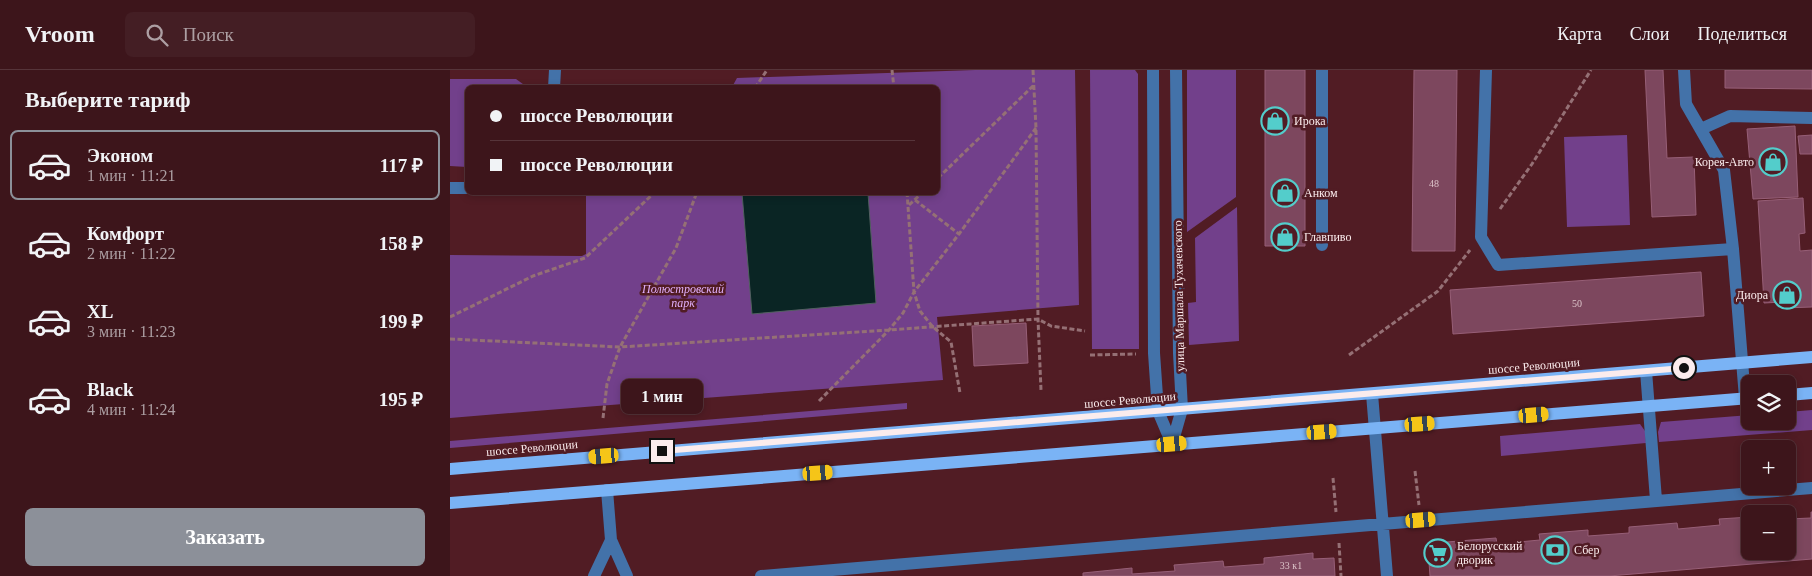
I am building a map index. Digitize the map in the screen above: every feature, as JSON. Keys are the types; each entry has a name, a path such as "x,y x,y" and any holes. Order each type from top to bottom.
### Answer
{"main road":[{"name":"шоссе Революции","path":"450,468 1812,357"},
{"path":"1796,394 1812,393"},
{"path":"450,503 1741,399"}],"street":[{"path":"554,85 555,70"},
{"name":"улица Маршала Тухачевского","path":"1153,70 1154,354 1158,411 1172,444"},
{"name":"улица Маршала Тухачевского","path":"1172,444 1182,409 1179,353 1176,70"},
{"path":"1322,70 1322,244"},
{"path":"1486,70 1481,237 1498,265 1733,249"},
{"path":"1684,70 1686,104 1724,170 1744,375"},
{"path":"1701,129 1730,116 1812,118"},
{"path":"450,188 465,188"},
{"path":"1646,371 1656,500"},
{"path":"1372,394 1387,576"},
{"path":"761,576 1812,488"},
{"path":"607,490 611,540 627,576"},
{"path":"594,576 611,540"}],"path":[{"path":"757,85 767,70"},
{"path":"892,70 894,85"},
{"path":"1033,70 1036,128 1040,390"},
{"path":"940,176 1034,85"},
{"path":"819,401 889,330 903,313 914,292 1036,128"},
{"path":"450,317 533,276 585,258 651,195"},
{"path":"603,418 607,384 620,347 676,248 696,195"},
{"path":"907,195 914,292 920,311 932,326 951,342 960,393"},
{"path":"909,205 920,195"},
{"path":"915,200 958,234"},
{"path":"450,339 620,347 889,330 1038,318 1052,326 1085,330"},
{"path":"1090,355 1136,354"},
{"path":"1415,471 1421,520"},
{"path":"1333,478 1341,576"}],"green space":[{"name":"Полюстровский парк","path":"975,70 1075,70 1079,305 937,317 943,380 450,418 450,255 582,256 586,254 586,195 940,195 940,85 733,85 737,78"},
{"path":"1090,70 1135,70 1138,74 1139,349 1092,349"},
{"path":"1187,70 1236,70 1236,197 1187,232"},
{"path":"450,79 516,79 524,85 465,85 465,167 450,166"},
{"path":"1627,135 1630,225 1567,227 1564,137"},
{"path":"1237,207 1239,341 1189,345 1188,303 1196,302 1195,238"},
{"path":"907,403 907,409 450,448 450,441"},
{"path":"1812,410 1812,430 1659,442 1658,432 1661,422 1741,416 1741,430 1796,430 1796,411"},
{"path":"1640,424 1645,431 1646,443 1501,456 1500,436"}],"water":[{"path":"742,195 868,195 876,303 752,314"}],"building":[{"path":"1265,70 1305,70 1305,246 1265,246"},
{"path":"1414,70 1457,70 1455,251 1412,251"},
{"path":"1645,70 1663,70 1667,158 1694,157 1696,215 1652,217"},
{"path":"1725,70 1812,70 1812,89 1725,88"},
{"path":"1795,126 1798,197 1753,199 1747,129"},
{"path":"1812,135 1812,154 1800,154 1798,136"},
{"path":"1803,198 1805,233 1799,234 1800,251 1812,250 1812,307 1783,308 1783,302 1764,303 1758,201"},
{"path":"1701,272 1704,316 1453,334 1450,290"},
{"path":"1026,323 1028,363 974,366 972,326"},
{"path":"1812,512 1812,559 1609,576 1430,576 1428,549 1448,547 1447,542 1496,538 1497,544 1540,540 1539,534 1588,530 1588,536 1629,533 1629,527 1677,523 1678,529 1720,525 1719,519 1741,518 1741,560 1796,560 1796,519 1811,518"},
{"path":"1313,553 1313,559 1334,558 1335,576 1083,576 1083,573 1132,568 1132,574 1175,571 1174,565 1223,561 1224,567 1264,564 1264,558"}],"place":[{"name":"Ирока","path":"1275,121"},
{"name":"Корея-Авто","path":"1773,162"},
{"name":"Анком","path":"1285,193"},
{"name":"Главпиво","path":"1285,237"},
{"name":"Диора","path":"1787,295"},
{"name":"Сбер","path":"1555,550"},
{"name":"Белорусский дворик","path":"1438,553"}],"route":[{"path":"662,451 1684,368"}]}
